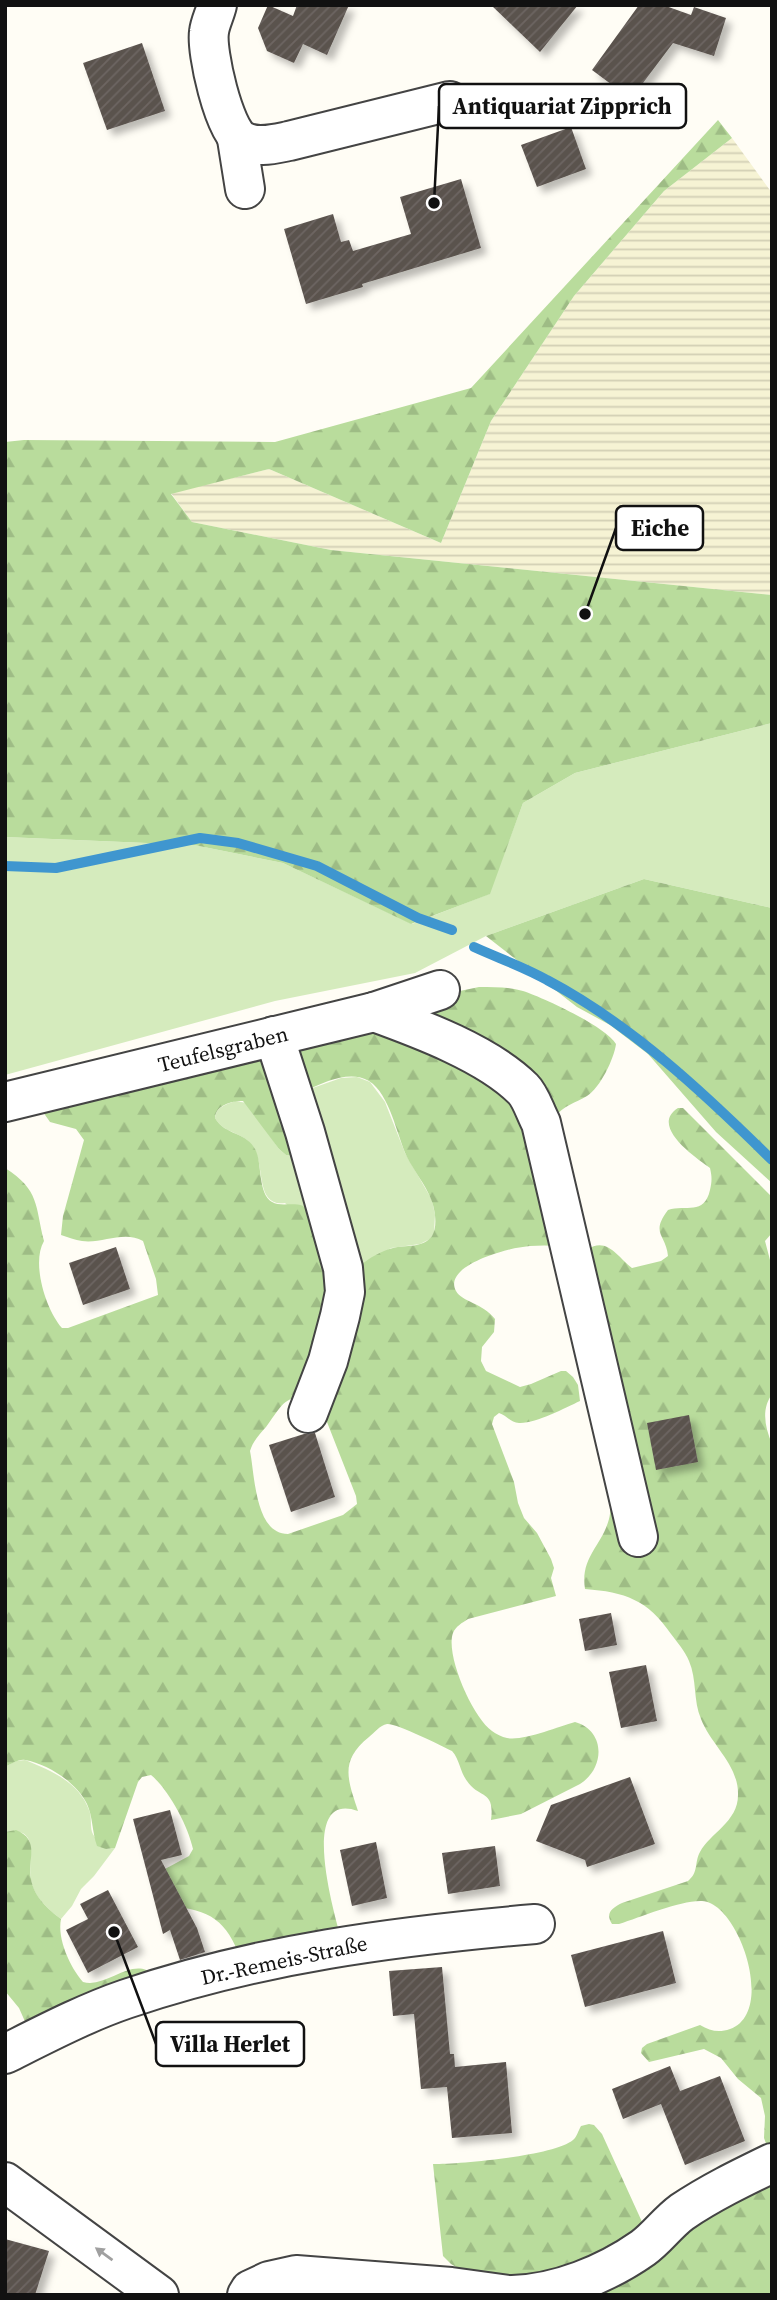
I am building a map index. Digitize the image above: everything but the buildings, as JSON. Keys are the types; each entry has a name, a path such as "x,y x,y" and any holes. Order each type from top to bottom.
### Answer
{"street":[{"path":"217,5 209,33 210,54 223,109 237,139 245,189"},
{"path":"237,139 248,144 265,145 289,141 450,101"},
{"name":"Teufelsgraben","path":"5,1102 374,1012 440,990"},
{"path":"374,1012 421,1029 495,1067 525,1091 541,1123 638,1537"},
{"path":"274,1036 308,1142 343,1268 345,1292 340,1316 328,1361 308,1413"},
{"name":"Dr.-Remeis-Straße","path":"5,2054 61,2026 125,1999 231,1967 375,1940 535,1924"},
{"path":"247,2295 250,2290 269,2281 296,2275 451,2287 510,2295 544,2292 569,2285 620,2263 645,2247 664,2226 684,2211 715,2192 772,2164"},
{"path":"5,2182 159,2295"}],"shaded area":[{"path":"732,138 772,193 772,595 331,550 192,522 171,493 269,469 441,543 491,421 574,296 664,191"}],"green space":[{"path":"718,120 732,138 664,191 574,296 491,421 441,543 269,469 171,494 192,522 331,550 772,595 772,723 575,773 523,803 490,894 411,924 283,863 194,845 5,837 5,442 275,442 471,388"},
{"path":"772,723 772,908 644,879 486,936 415,973 275,1001 5,1075 5,837 194,845 283,863 412,924 489,894 523,803 575,773"},
{"path":"644,879 772,908 772,1183 716,1132 648,1054 610,1025 577,1007 486,936"},
{"path":"479,987 523,991 587,1021 616,1044 597,1087 587,1096 565,1107 555,1117 560,1246 527,1246 498,1253 465,1268 454,1282 459,1295 485,1309 495,1319 494,1332 482,1347 481,1361 486,1371 520,1387 566,1371 578,1385 580,1401 526,1423 513,1422 499,1413 494,1417 492,1424 514,1482 524,1518 537,1533 551,1559 554,1568 551,1578 556,1596 461,1623 453,1633 452,1643 457,1670 469,1700 485,1724 494,1732 514,1738 575,1722 592,1733 597,1741 598,1760 588,1777 580,1784 521,1814 491,1820 491,1803 467,1781 452,1751 400,1727 387,1724 382,1726 353,1754 350,1763 349,1780 358,1811 340,1809 329,1819 324,1836 328,1883 342,1942 241,1959 229,1935 215,1919 196,1910 169,1906 165,1869 189,1856 193,1849 177,1809 151,1775 142,1777 138,1782 115,1848 106,1849 97,1846 87,1804 69,1782 34,1762 17,1761 5,1767 5,1168 25,1184 37,1208 44,1241 39,1261 42,1286 51,1310 62,1328 158,1295 156,1279 143,1241 121,1237 82,1241 61,1235 63,1216 84,1140 76,1129 50,1122 43,1112 260,1055 298,1155 286,1155 279,1149 243,1101 225,1105 218,1110 215,1118 224,1128 247,1140 256,1151 262,1186 268,1198 275,1203 303,1206 360,1266 389,1249 424,1243 432,1236 435,1227 432,1203 407,1157 382,1095 369,1081 354,1077 338,1078 307,1090 288,1050 455,992","holes":["316,1394 357,1504 343,1515 288,1534 269,1525 258,1502 250,1451 256,1438 285,1402"]},
{"path":"357,1077 370,1082 385,1102 405,1153 432,1200 435,1215 434,1233 430,1239 420,1244 391,1248 360,1266 307,1090 341,1078"},
{"path":"235,1101 247,1103 286,1155 298,1155 331,1246 285,1203 276,1203 270,1199 263,1186 252,1145 242,1136 225,1128 215,1118 219,1109"},
{"path":"678,1108 683,1108 772,1197 772,1233 765,1241 770,1260 772,1295 772,1394 766,1406 765,1419 772,1444 772,2160 764,2138 765,2116 761,2098 738,2079 721,2058 704,2049 649,2062 641,2053 647,2044 700,2025 722,2031 744,2019 751,2002 751,1981 739,1937 728,1919 715,1906 702,1901 672,1906 619,1924 612,1924 609,1917 613,1909 622,1903 688,1881 694,1874 698,1856 705,1845 729,1820 737,1804 738,1795 734,1774 701,1719 691,1668 681,1647 662,1622 644,1606 624,1596 585,1589 584,1578 589,1560 606,1528 610,1510 601,1458 587,1250 594,1246 606,1246 632,1268 661,1261 668,1256 660,1234 660,1224 668,1210 694,1208 707,1198 711,1181 710,1168 678,1141 669,1124 670,1115"},
{"path":"25,1760 54,1773 71,1785 89,1810 94,1836 106,1849 115,1848 81,1889 61,1919 35,1892 31,1880 28,1839 17,1831 5,1832 5,1767"},
{"path":"16,1830 24,1834 31,1845 30,1872 35,1891 42,1902 61,1919 61,1935 66,1952 83,1982 101,1981 137,1969 154,1975 27,2026 19,2008 5,1991 5,1832"},
{"path":"594,2125 602,2134 643,2224 772,2173 772,2295 273,2295 470,2275 443,2256 433,2164 484,2161 527,2155 563,2146 573,2140 581,2126"}],"waterway":[{"path":"5,866 56,868 200,838 238,843 317,866 418,918 452,930"},
{"path":"474,947 538,975 578,998 638,1039 693,1085 772,1160"}],"place":[{"name":"Antiquariat Zipprich","path":"434,203"},
{"name":"Eiche","path":"585,614"},
{"name":"Villa Herlet","path":"114,1932"}]}
